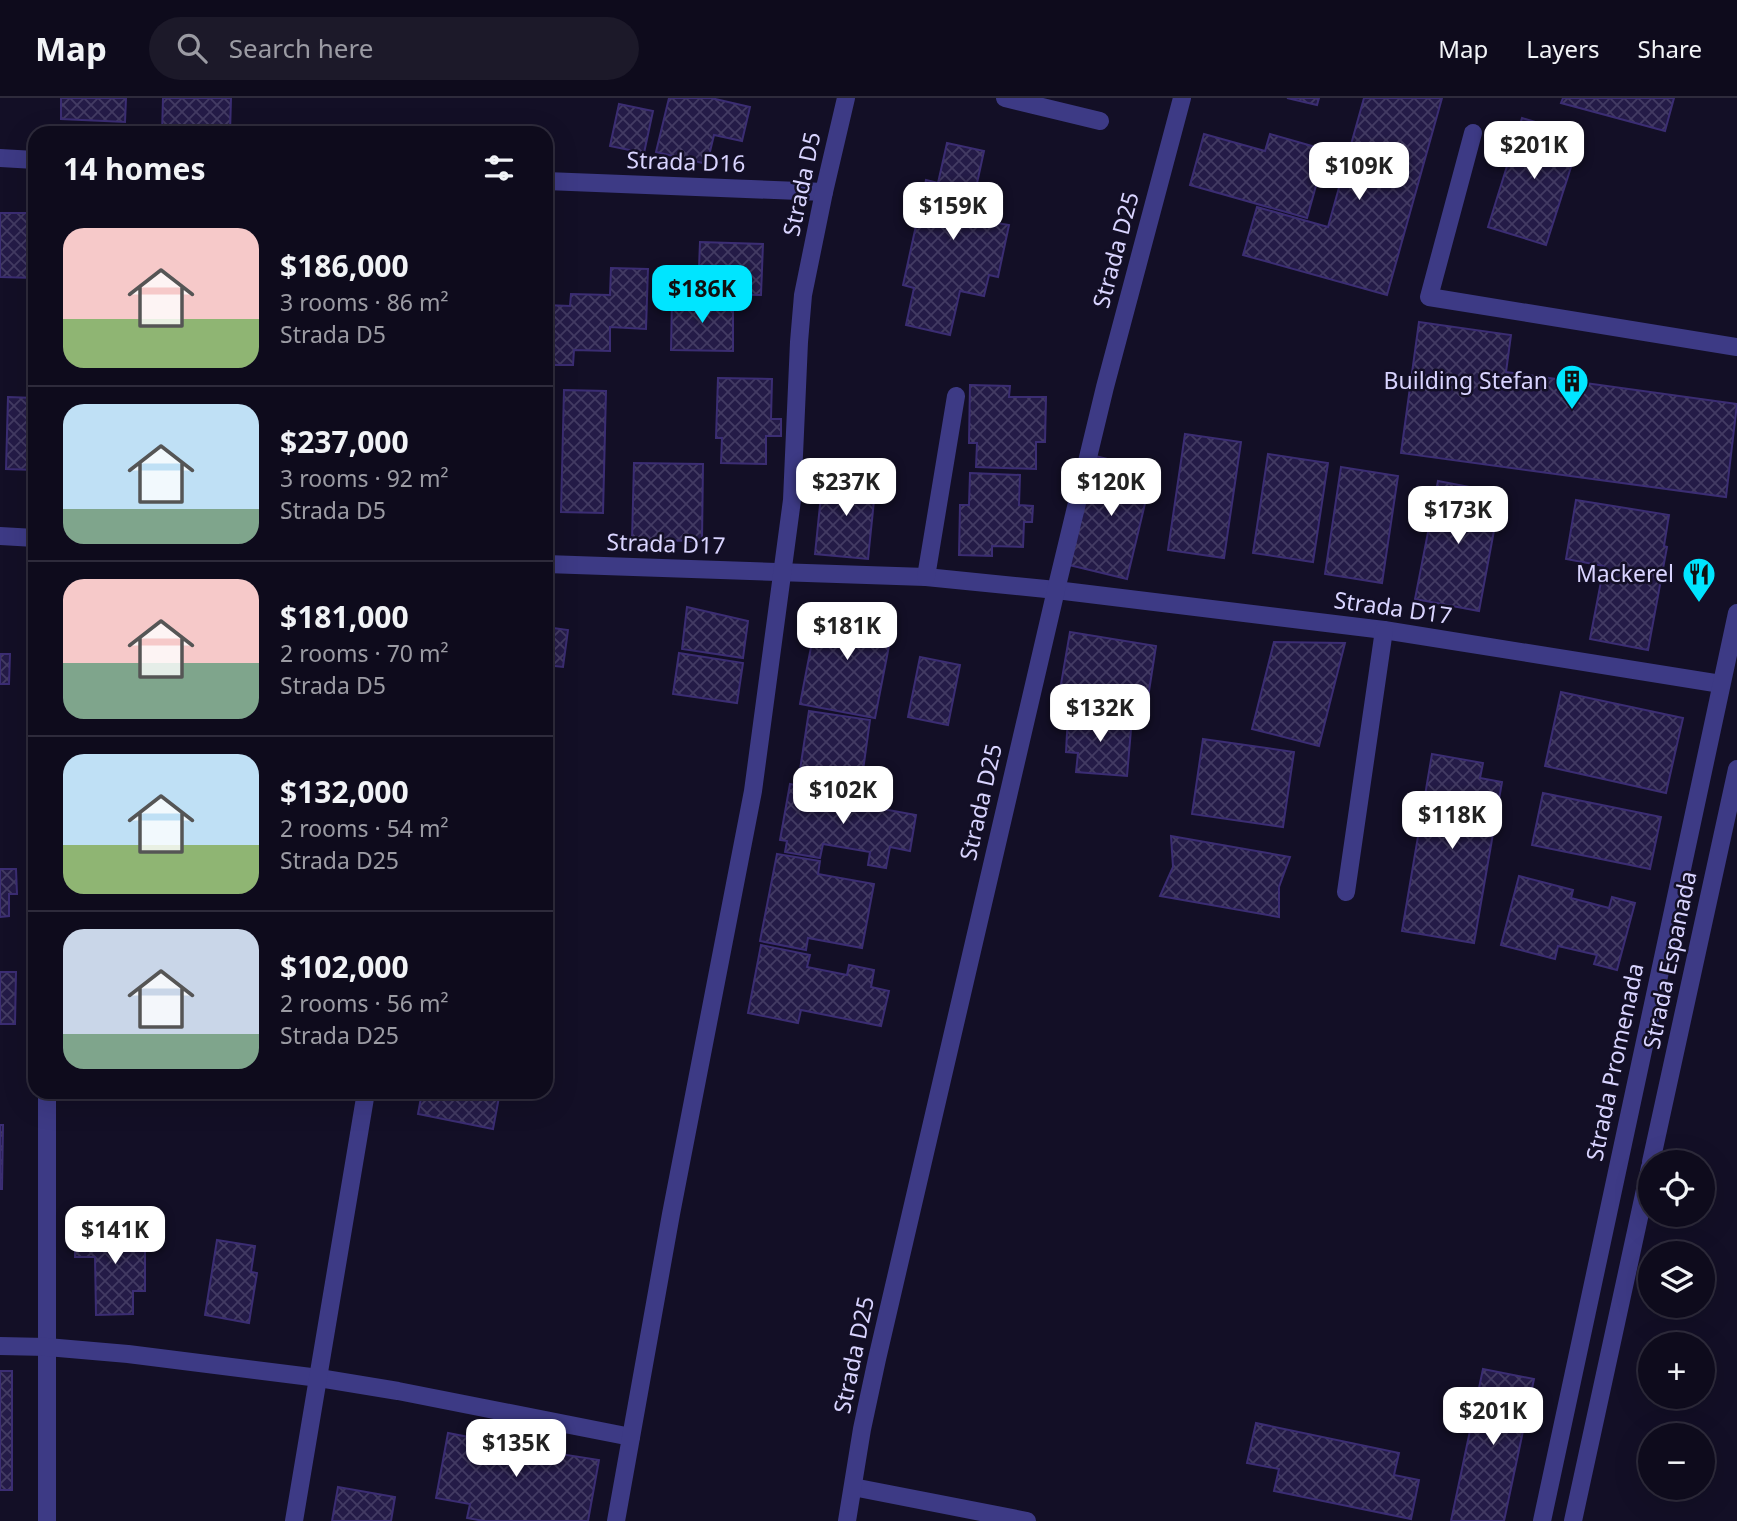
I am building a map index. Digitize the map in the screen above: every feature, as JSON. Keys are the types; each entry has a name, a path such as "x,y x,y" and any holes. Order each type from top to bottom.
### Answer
{"street":[{"name":"Strada D5","path":"617,1521 671,1214 753,791 792,500 803,295 846,98"},
{"path":"1005,98 1100,121"},
{"name":"Strada D25","path":"847,1521 877,1359 1056,590 1105,387 1182,98"},
{"path":"1473,133 1429,297 1737,347"},
{"path":"0,158 28,160"},
{"name":"Strada D16","path":"553,181 824,192"},
{"path":"926,577 956,396"},
{"path":"0,536 28,538"},
{"name":"Strada D17","path":"553,565 926,577 1056,590 1384,630 1721,684"},
{"name":"Strada Promenada","path":"1542,1521 1737,613"},
{"path":"1346,892 1384,630"},
{"name":"Strada Espanada","path":"1654,1150 1737,769"},
{"path":"47,1099 47,1521"},
{"path":"294,1521 365,1099"},
{"name":"Strada Espanada","path":"1573,1521 1638,1224"},
{"path":"0,1346 47,1347 319,1378 411,1393 631,1437"},
{"path":"853,1487 1027,1521"}],"building":[{"path":"61,98 126,98 125,122 61,119"},
{"path":"163,98 231,98 230,126 162,126"},
{"path":"669,98 711,98 750,107 742,141 714,135 707,164 656,152"},
{"path":"1287,98 1319,98 1317,105"},
{"path":"1364,98 1442,98 1387,295 1243,255 1257,207 1328,227"},
{"path":"1563,98 1674,98 1665,131 1561,103"},
{"path":"619,104 653,111 644,153 610,146"},
{"path":"1522,118 1581,136 1546,245 1488,227"},
{"path":"1204,134 1265,151 1270,134 1326,150 1307,218 1190,185"},
{"path":"947,143 984,151 974,197 1002,203 997,223 1009,225 998,277 989,275 984,296 960,291 950,335 906,325 914,288 903,285 926,180 938,183"},
{"path":"0,213 28,213 28,278 0,277"},
{"path":"700,242 763,244 761,295 698,294"},
{"path":"611,268 648,269 646,329 610,327 610,351 574,350 573,365 553,365 553,305 570,306 571,294 610,295"},
{"path":"672,299 733,300 733,351 671,350"},
{"name":"Building Stefan","path":"1419,322 1511,335 1506,372 1737,404 1726,497 1401,453"},
{"path":"718,378 772,379 771,419 781,419 781,436 766,436 766,464 721,463 722,438 716,438"},
{"path":"970,385 1010,386 1009,397 1046,397 1045,442 1036,442 1036,469 976,467 977,443 969,443"},
{"path":"564,390 606,391 603,513 561,512"},
{"path":"8,397 28,398 28,470 6,469"},
{"path":"1185,434 1241,442 1224,558 1168,550"},
{"path":"1268,454 1328,463 1313,562 1253,553"},
{"path":"1095,456 1153,470 1127,579 1069,565"},
{"path":"634,463 703,464 702,541 632,540"},
{"path":"1341,467 1398,476 1382,583 1325,574"},
{"path":"970,473 1020,475 1019,505 1033,506 1032,522 1024,522 1023,547 992,546 992,556 959,555 960,505 969,505"},
{"path":"823,476 876,481 868,559 815,554"},
{"path":"1438,481 1501,493 1479,611 1415,599"},
{"path":"1576,500 1669,515 1664,546 1667,547 1648,650 1590,639 1604,566 1566,559"},
{"path":"819,606 894,620 875,718 800,704"},
{"path":"687,607 748,621 743,658 682,649"},
{"path":"553,628 568,630 563,667 553,666"},
{"path":"1070,632 1156,646 1147,704 1099,696 1097,706 1069,701 1070,691 1060,690"},
{"path":"1274,642 1345,643 1319,746 1252,729"},
{"path":"679,653 743,663 737,703 673,694"},
{"path":"0,654 10,654 9,684 0,684"},
{"path":"920,657 960,665 948,725 908,717"},
{"path":"1561,692 1683,718 1666,793 1545,766"},
{"path":"809,711 870,720 860,792 798,783"},
{"path":"1068,714 1132,718 1127,776 1076,772 1078,753 1066,752"},
{"path":"1203,739 1294,752 1283,827 1192,814"},
{"path":"1432,754 1483,763 1480,778 1502,782 1474,943 1402,931"},
{"path":"790,784 841,794 839,801 916,815 910,851 890,847 886,868 868,865 870,852 823,844 820,858 785,852 787,841 780,840"},
{"path":"1543,793 1661,817 1650,869 1532,845"},
{"path":"1171,836 1290,857 1279,887 1279,917 1160,896 1173,867"},
{"path":"777,854 820,861 818,874 874,884 862,948 808,938 806,950 760,941"},
{"path":"0,869 16,869 17,894 9,894 9,916 0,917"},
{"path":"1519,876 1573,890 1571,898 1609,908 1612,897 1635,903 1617,970 1594,964 1597,955 1558,946 1555,959 1501,945"},
{"path":"761,945 810,955 807,967 847,975 849,965 874,970 871,987 889,991 881,1026 801,1010 798,1023 748,1013"},
{"path":"0,972 16,972 15,1024 0,1024"},
{"path":"421,1099 499,1099 493,1129 418,1114"},
{"path":"0,1125 3,1125 2,1189 0,1189"},
{"path":"145,1229 145,1291 133,1291 133,1314 96,1315 95,1257 75,1257 75,1230"},
{"path":"217,1240 255,1246 251,1272 257,1273 249,1323 205,1315"},
{"path":"1483,1369 1534,1379 1504,1521 1451,1521"},
{"path":"0,1371 12,1371 12,1490 0,1490"},
{"path":"1256,1423 1399,1453 1394,1475 1419,1480 1411,1519 1274,1491 1279,1469 1247,1463"},
{"path":"480,1431 562,1446 560,1454 599,1460 588,1521 484,1521 467,1518 470,1504 436,1498 448,1433 479,1439"},
{"path":"338,1487 395,1497 391,1521 332,1521"}],"place":[{"name":"Building Stefan","path":"1572,411"},
{"name":"Mackerel","path":"1699,604"}]}
